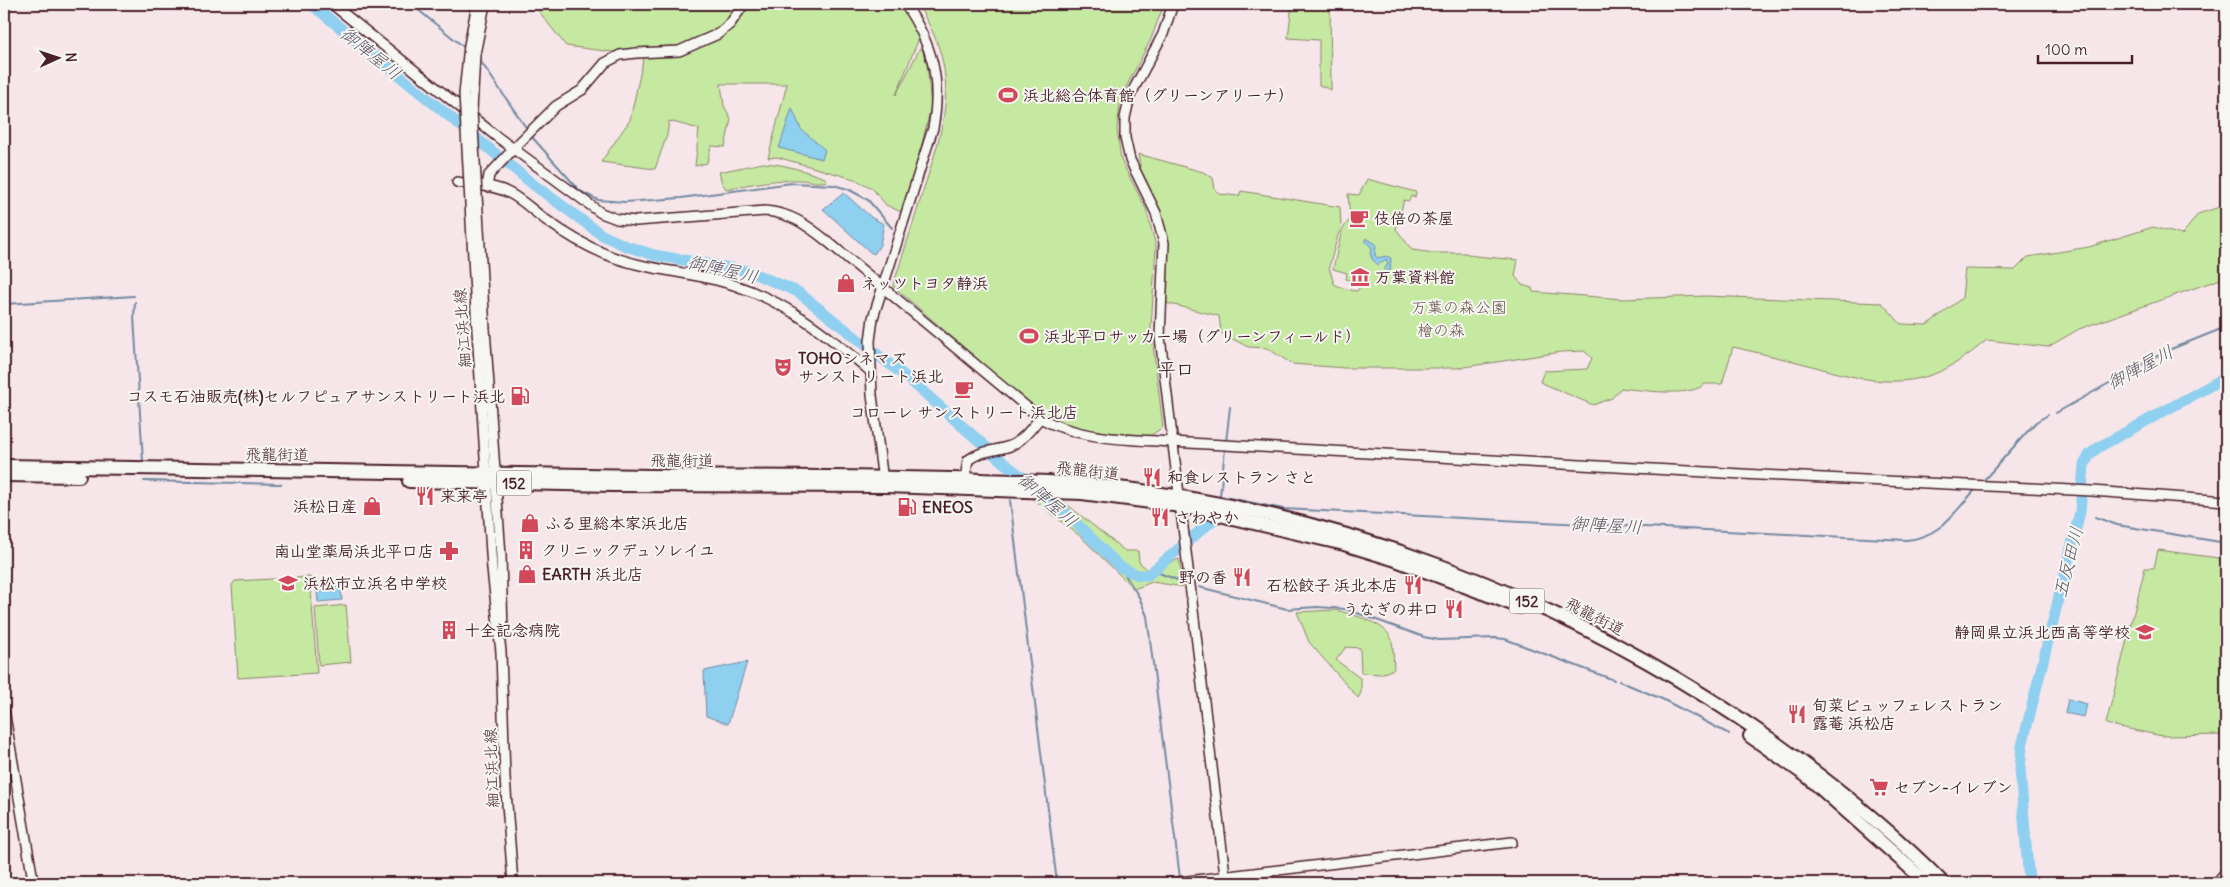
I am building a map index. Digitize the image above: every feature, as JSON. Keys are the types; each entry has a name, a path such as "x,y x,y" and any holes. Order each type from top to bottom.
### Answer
{"highway":[{"name":"飛龍街道","path":"4,466 491,478 612,485 884,482 965,479 1038,481 1084,484 1179,501 1393,559 1494,596 1638,664 1728,720 1808,777 1927,883"},
{"name":"飛龍街道","path":"4,475 491,478"},
{"name":"飛龍街道","path":"884,482 1023,492 1082,493 1179,501 1257,511 1393,548 1502,589 1648,661 1726,710 1812,768 1909,848 1944,883"}],"street":[{"path":"332,4 511,152 601,214 617,219 636,221 765,211 779,212 796,218 815,231 1040,418 1071,432 1109,438 1171,442 2086,491 2226,501"},
{"name":"細江浜北線","path":"477,4 466,64 464,117 491,478 502,584 501,652 505,769 513,883"},
{"name":"細江浜北線","path":"481,330 472,111 475,54 486,4"},
{"path":"488,187 490,175 511,152 556,106 582,90 605,63 620,55 636,52 679,51 718,34 730,24 744,4"},
{"path":"884,482 870,368 870,341 873,318 932,128 937,96 936,78 927,42 905,4"},
{"path":"1173,4 1163,34 1130,96 1125,128 1128,154 1156,213 1163,238 1160,337 1171,442 1186,540 1225,880"},
{"path":"457,182 510,193 560,230 606,254 638,264 732,284 767,297 800,316 870,368"},
{"path":"965,479 968,460 976,454 1012,445 1029,432 1040,418"},
{"path":"4,710 32,874"},
{"path":"1170,883 1225,880 1512,842"},
{"path":"2216,883 2226,872"}],"green space":[{"path":"536,4 667,4 671,6 676,4 900,4 919,38 896,95 921,46 927,64 931,107 918,160 901,212 886,205 872,188 854,179 777,157 768,158 787,84 721,84 724,106 731,119 725,147 711,146 707,163 695,166 699,129 669,121 667,135 655,169 601,162 630,120 644,56 566,46 537,9"},
{"path":"917,4 1164,4 1151,39 1121,97 1117,129 1121,160 1146,209 1156,246 1151,328 1163,427 1150,436 1077,430 1041,414 893,286 939,139 946,95 945,73 940,51 931,28"},
{"path":"1292,4 1330,4 1331,90 1319,85 1319,40 1288,38"},
{"path":"1138,154 1203,172 1213,178 1215,189 1219,194 1239,196 1241,191 1340,207 1341,225 1329,267 1334,284 1354,291 1357,291 1361,286 1346,279 1347,273 1333,269 1342,230 1350,219 1348,194 1359,195 1367,179 1416,192 1415,197 1411,196 1409,201 1404,200 1396,229 1412,250 1434,253 1465,253 1475,256 1518,260 1515,276 1522,285 1532,288 1533,292 1623,299 1706,296 1882,303 1901,324 1927,325 1962,298 1965,269 2015,270 2028,257 2089,247 2153,227 2182,235 2198,214 2226,205 2226,277 2079,329 2048,347 1987,340 1952,365 1921,378 1902,381 1866,379 1733,347 1722,384 1705,384 1688,391 1677,392 1621,388 1612,398 1593,405 1540,382 1544,371 1587,369 1592,358 1584,351 1561,352 1458,368 1345,368 1292,364 1267,348 1248,347 1221,333 1219,316 1166,303 1168,236 1142,178"},
{"path":"763,163 795,168 825,178 827,181 781,180 726,189 722,183 719,172"},
{"path":"1034,496 1059,498 1125,551 1138,551 1139,562 1149,571 1179,559 1184,587 1152,582 1134,589 1081,537 1032,498"},
{"path":"2158,550 2226,559 2226,735 2162,736 2106,724 2145,568 2154,568"},
{"path":"310,577 317,673 238,678 232,585 235,581"},
{"path":"346,605 351,662 319,665 315,608"},
{"path":"1335,610 1358,616 1382,627 1392,641 1394,669 1381,674 1361,673 1360,648 1346,647 1336,660 1361,679 1361,693 1358,698 1309,642 1297,612"}],"water":[{"path":"792,108 801,129 825,150 822,159 779,148"},
{"path":"844,193 872,218 884,224 880,245 874,254 823,209"},
{"path":"1366,238 1376,244 1375,255 1377,258 1386,256 1391,258 1390,272 1384,269 1388,264 1386,259 1378,265 1372,259 1370,253 1372,248 1365,241"},
{"path":"340,579 342,600 318,602 316,581"},
{"path":"747,662 728,724 706,716 704,671"},
{"path":"2068,699 2087,704 2084,717 2065,713"}],"waterway":[{"name":"御陣屋川","path":"311,4 534,185 602,235 626,246 654,255 748,271 798,292 911,381 1004,463 1055,502 1120,567 1138,575 1148,575 1213,520"},
{"path":"411,4 465,48"},
{"path":"479,59 527,129"},
{"path":"532,137 580,191 598,200 625,202 681,198 792,183 833,185 848,189 868,200 892,228"},
{"path":"4,304 134,296"},
{"path":"135,302 134,317 143,461"},
{"name":"御陣屋川","path":"2056,413 2166,351 2226,327"},
{"name":"五反田川","path":"2029,883 2020,769 2022,746 2080,512 2084,465 2090,454 2099,447 2226,377"},
{"path":"1226,442 1230,407"},
{"name":"御陣屋川","path":"1984,480 2036,422 2048,415"},
{"name":"御陣屋川","path":"1225,449 1220,496 1283,509 1906,540 1918,538 1937,529 1952,516 1974,491"},
{"name":"御陣屋川","path":"1012,474 1013,469"},
{"path":"144,481 281,484"},
{"path":"1010,500 1057,883"},
{"path":"2095,517 2117,525 2226,543"},
{"path":"1120,567 1139,597 1147,616 1180,878"},
{"path":"1154,571 1180,581"},
{"path":"1199,587 1287,609 1317,607 1346,609 1424,637 1439,640 1505,639 1614,680"},
{"path":"1619,681 1662,699 1729,734"}],"place":[{"name":"浜北総合体育館（グリーンアリーナ）","path":"1008,95"},
{"name":"伎倍の茶屋","path":"1359,218"},
{"name":"万葉資料館","path":"1360,277"},
{"name":"ネッツトヨタ静浜","path":"846,283"},
{"name":"浜北平口サッカー場（グリーンフィールド）","path":"1029,336"},
{"name":"TOHOシネマズ サンストリート浜北","path":"783,367"},
{"name":"コローレ サンストリート浜北店","path":"964,389"},
{"name":"コスモ石油販売(株)セルフピュアサンストリート浜北","path":"520,396"},
{"name":"和食レストラン さと","path":"1152,477"},
{"name":"来来亭","path":"425,496"},
{"name":"浜松日産","path":"372,506"},
{"name":"ENEOS","path":"907,507"},
{"name":"さわやか","path":"1160,517"},
{"name":"ふる里総本家浜北店","path":"530,523"},
{"name":"クリニックデュソレイユ","path":"526,550"},
{"name":"南山堂薬局浜北平口店","path":"449,551"},
{"name":"EARTH 浜北店","path":"527,574"},
{"name":"野の香","path":"1242,577"},
{"name":"浜松市立浜名中学校","path":"288,583"},
{"name":"石松餃子 浜北本店","path":"1413,585"},
{"name":"うなぎの井口","path":"1454,609"},
{"name":"十全記念病院","path":"449,630"},
{"name":"静岡県立浜北西高等学校","path":"2145,632"},
{"name":"旬菜ビュッフェレストラン 露菴 浜松店","path":"1797,714"},
{"name":"セブン-イレブン","path":"1879,787"}],"district":[{"name":"平口","path":"1176,369"}],"park label":[{"name":"万葉の森公園","path":"1459,307"},
{"name":"檜の森","path":"1441,330"}]}
